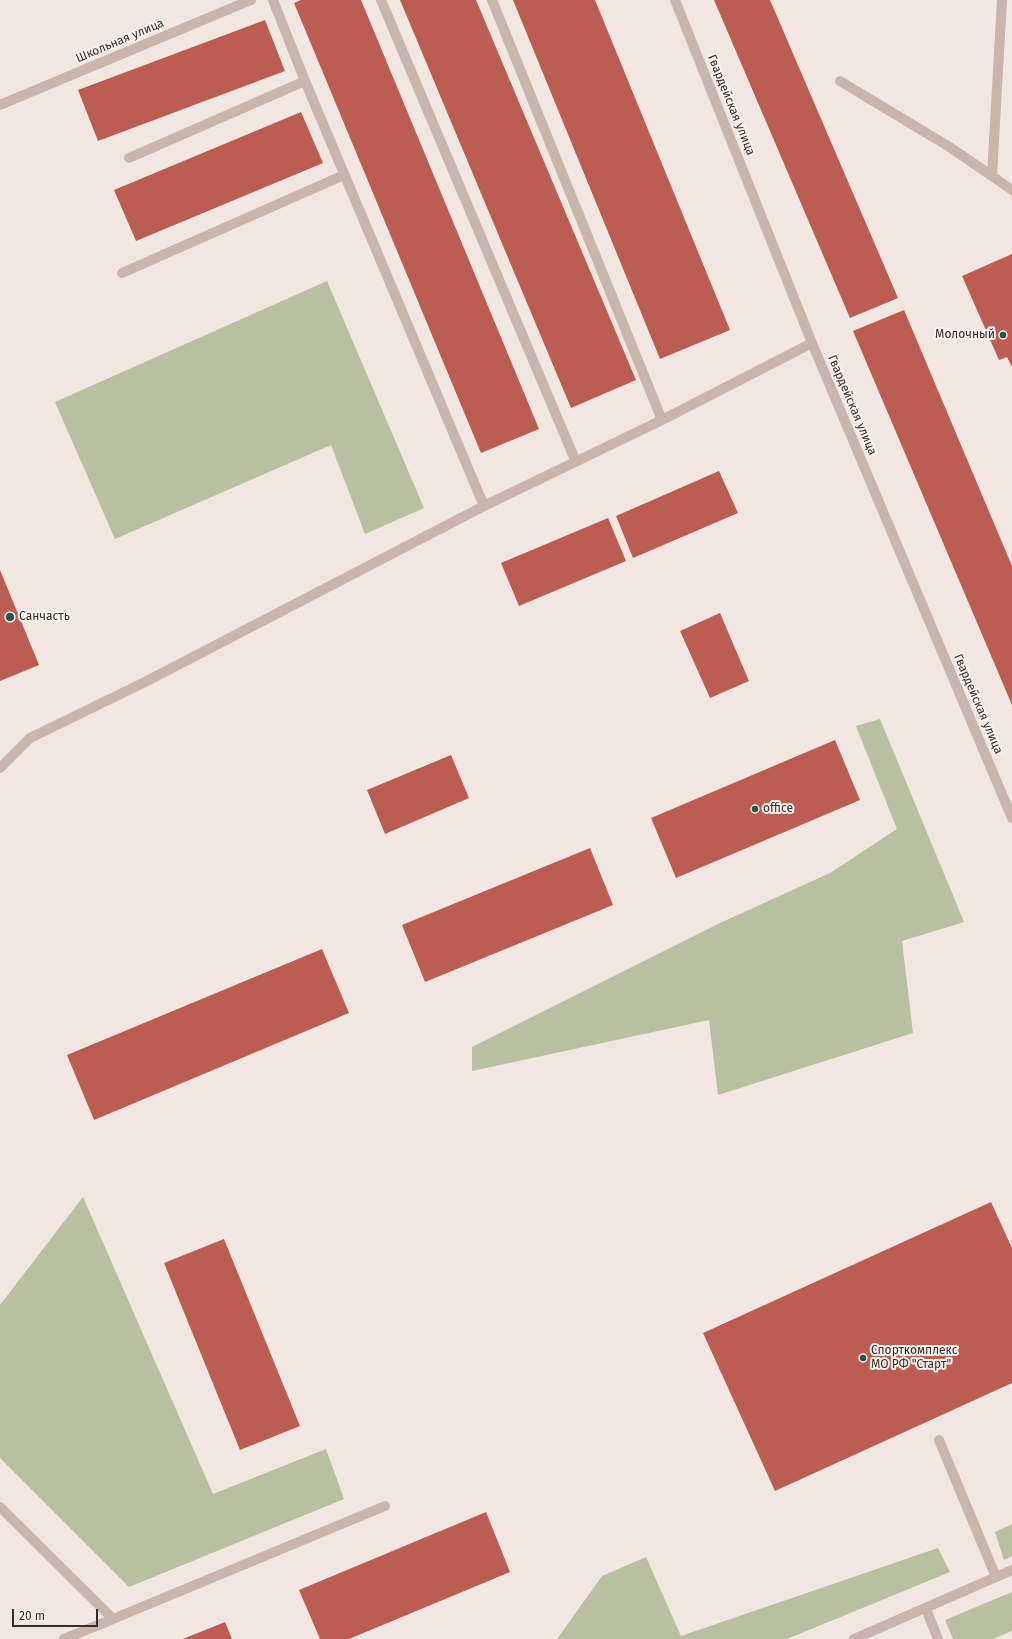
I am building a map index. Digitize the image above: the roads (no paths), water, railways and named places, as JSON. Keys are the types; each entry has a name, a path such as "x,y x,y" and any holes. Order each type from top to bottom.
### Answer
{"street":[{"name":"Школьная улица","path":"0,105 251,0"},
{"path":"273,0 344,175 484,506"},
{"path":"381,0 576,462"},
{"path":"492,0 662,420"},
{"name":"Гвардейская улица","path":"675,0 812,343 1012,818"},
{"path":"992,176 1002,0"},
{"path":"840,80 948,146 1012,190"},
{"path":"129,158 305,81"},
{"path":"122,272 344,175"},
{"path":"0,768 30,738 145,682 484,506 662,420 812,343"},
{"path":"939,1440 996,1577"},
{"path":"0,1506 113,1619"},
{"path":"64,1639 385,1506"},
{"path":"854,1639 926,1609 1012,1570"},
{"path":"926,1609 938,1639"}],"place":[{"name":"Молочный","path":"1003,335"},
{"name":"Cанчасть","path":"10,617"},
{"name":"office","path":"755,809"},
{"name":"Спорткомплекс МО РФ \"Старт\"","path":"863,1358"}]}
